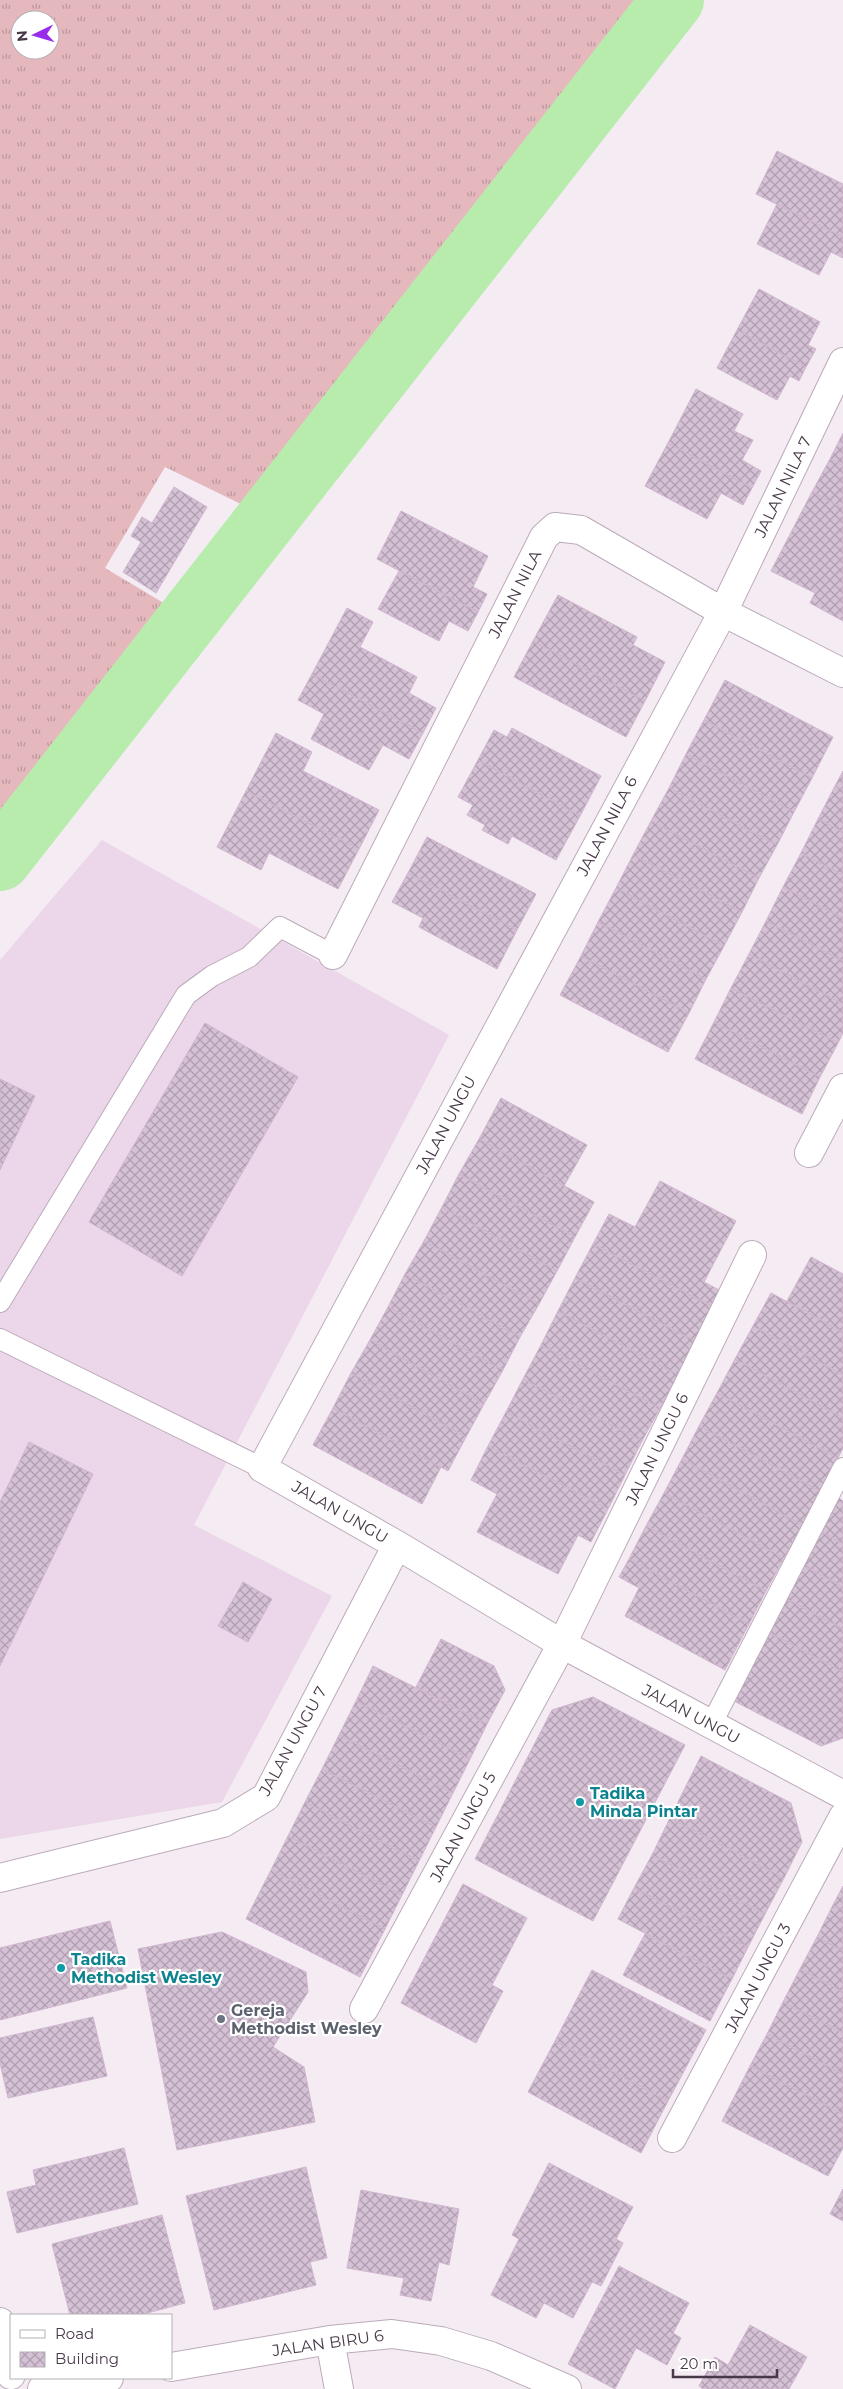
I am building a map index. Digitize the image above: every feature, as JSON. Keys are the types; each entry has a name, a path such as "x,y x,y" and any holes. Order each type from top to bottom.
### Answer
{"street":[{"name":"JALAN NILA 7","path":"723,612 843,362"},
{"name":"JALAN NILA","path":"332,955 544,537 555,527 581,530 723,612 843,673"},
{"name":"JALAN NILA 6","path":"492,1039 723,612"},
{"name":"JALAN UNGU","path":"492,1039 262,1468 397,1545 562,1644 843,1795"},
{"path":"809,1153 843,1088"},
{"name":"JALAN UNGU 6","path":"562,1644 752,1255"},
{"name":"JALAN UNGU 7","path":"0,1878 224,1823 266,1797 397,1545"},
{"name":"JALAN UNGU 5","path":"364,2009 562,1644"},
{"name":"JALAN UNGU 3","path":"672,2138 843,1817"},
{"path":"0,2322 10,2367"},
{"name":"JALAN BIRU 6","path":"172,2367 330,2340 392,2334 441,2341 491,2356 568,2389"},
{"path":"330,2340 339,2389"},
{"path":"42,2389 103,2379"}],"lane":[{"path":"0,1302 186,995 212,976 249,957 280,927 332,955"},
{"path":"0,1339 262,1468"},
{"path":"711,1725 843,1468"}],"shaded area":[{"path":"102,840 449,1035 194,1525 332,1596 222,1802 0,1839 0,960"}],"green space":[{"path":"0,0 647,0 247,507 165,467 105,568 177,611 0,819"}],"building":[{"path":"777,151 843,184 843,237 756,194"},
{"path":"777,204 843,237 843,258 831,252 819,275 757,244"},
{"path":"759,289 820,322 808,345 816,349 806,367 737,330"},
{"path":"737,330 806,367 799,381 790,376 777,400 717,368"},
{"path":"696,389 743,414 734,431 753,440 742,460 761,471 752,488 668,443"},
{"path":"843,433 843,466 830,459"},
{"path":"668,443 752,488 743,505 721,493 707,519 645,486"},
{"path":"830,459 843,466 843,508 812,492"},
{"path":"174,487 207,507 156,593 123,572 141,542 131,536 142,517 152,523"},
{"path":"812,492 843,508 843,621 810,603 815,593 771,571"},
{"path":"401,511 488,556 473,587 487,594 478,612 377,559"},
{"path":"399,571 478,612 468,631 449,621 439,641 378,609"},
{"path":"558,595 637,637 633,645 665,662 645,701 533,641"},
{"path":"347,608 373,622 360,647 417,677 409,693 436,708 423,733 312,674"},
{"path":"533,641 645,701 626,737 514,677"},
{"path":"312,674 423,733 409,759 383,745 369,770 311,739 324,714 298,700"},
{"path":"725,680 833,737 812,778 704,720"},
{"path":"704,720 812,778 794,812 686,754"},
{"path":"512,728 601,776 580,816 478,760 494,730 507,737"},
{"path":"276,733 312,752 303,771 379,810 359,849 246,791"},
{"path":"686,754 794,812 777,845 669,788"},
{"path":"478,760 580,816 556,860 512,836 508,844 482,830 485,825 467,815 473,805 458,797"},
{"path":"843,771 843,790 835,786"},
{"path":"835,786 843,790 843,832 818,819"},
{"path":"669,788 777,845 759,878 651,821"},
{"path":"246,791 359,849 338,889 269,853 261,870 217,847"},
{"path":"818,819 843,832 843,875 801,853"},
{"path":"651,821 759,878 742,912 633,855"},
{"path":"427,837 536,894 517,930 408,873"},
{"path":"801,853 843,875 843,918 783,887"},
{"path":"633,855 742,912 724,946 616,888"},
{"path":"408,873 517,930 497,969 419,927 423,918 392,902"},
{"path":"783,887 843,918 843,961 766,921"},
{"path":"616,888 724,946 706,979 598,922"},
{"path":"766,921 843,961 843,1004 749,954"},
{"path":"598,922 706,979 689,1013 581,956"},
{"path":"749,954 843,1004 843,1033 838,1043 731,988"},
{"path":"581,956 689,1013 668,1052 560,995"},
{"path":"731,988 838,1043 820,1077 714,1022"},
{"path":"714,1022 820,1077 802,1114 695,1059"},
{"path":"205,1023 298,1077 182,1276 89,1222"},
{"path":"0,1079 35,1096 0,1170"},
{"path":"501,1098 587,1145 564,1186 479,1139"},
{"path":"479,1139 594,1202 575,1237 459,1174"},
{"path":"459,1174 575,1237 557,1271 442,1207"},
{"path":"660,1181 736,1221 704,1282 721,1291 713,1307 593,1244 609,1214 635,1227"},
{"path":"442,1207 557,1271 539,1304 424,1241"},
{"path":"424,1241 539,1304 520,1337 405,1274"},
{"path":"593,1244 713,1307 695,1341 575,1278"},
{"path":"811,1257 843,1274 843,1332 787,1301"},
{"path":"405,1274 520,1337 503,1370 388,1307"},
{"path":"575,1278 695,1341 678,1375 558,1311"},
{"path":"771,1293 843,1332 843,1375 753,1326"},
{"path":"388,1307 503,1370 484,1404 370,1340"},
{"path":"558,1311 678,1375 660,1408 541,1345"},
{"path":"753,1326 843,1375 843,1418 735,1359"},
{"path":"370,1340 484,1404 466,1437 351,1373"},
{"path":"541,1345 660,1408 642,1441 523,1379"},
{"path":"735,1359 843,1418 843,1448 838,1458 717,1393"},
{"path":"351,1373 466,1437 448,1471 333,1408"},
{"path":"523,1379 642,1441 625,1475 506,1412"},
{"path":"717,1393 838,1458 820,1491 699,1426"},
{"path":"333,1408 441,1467 422,1504 313,1445"},
{"path":"506,1412 625,1475 608,1509 488,1446"},
{"path":"699,1426 820,1491 802,1525 682,1459"},
{"path":"29,1442 93,1474 0,1666 0,1502"},
{"path":"488,1446 608,1509 591,1542 578,1535 558,1574 477,1532 497,1494 471,1480"},
{"path":"682,1459 802,1525 784,1558 664,1493"},
{"path":"664,1493 784,1558 766,1591 646,1526"},
{"path":"839,1498 843,1501 843,1544 822,1532"},
{"path":"646,1526 766,1591 749,1624 629,1559"},
{"path":"822,1532 843,1544 843,1587 804,1566"},
{"path":"629,1559 749,1624 725,1670 625,1616 639,1588 619,1577"},
{"path":"804,1566 843,1587 843,1629 787,1599"},
{"path":"243,1582 272,1599 248,1642 218,1626"},
{"path":"787,1599 843,1629 843,1672 770,1633"},
{"path":"770,1633 843,1672 843,1738 821,1746 734,1701"},
{"path":"441,1639 494,1666 505,1690 487,1724 416,1687"},
{"path":"373,1666 487,1724 470,1759 356,1701"},
{"name":"Tadika Minda Pintar","path":"593,1697 685,1745 593,1921 475,1859 552,1710"},
{"path":"356,1701 470,1759 453,1793 339,1735"},
{"path":"339,1735 453,1793 436,1827 322,1769"},
{"path":"701,1756 791,1803 802,1842 784,1878 670,1818"},
{"path":"322,1769 436,1827 419,1861 305,1802"},
{"path":"305,1802 419,1861 402,1895 288,1836"},
{"path":"670,1818 784,1878 765,1914 652,1855"},
{"path":"288,1836 402,1895 385,1929 271,1870"},
{"path":"652,1855 765,1914 748,1947 634,1888"},
{"path":"271,1870 385,1929 360,1977 246,1919"},
{"path":"463,1884 527,1918 492,1985 503,1991 476,2043 401,2003"},
{"path":"843,1886 843,1910 833,1905"},
{"path":"634,1888 748,1947 732,1979 618,1919"},
{"path":"833,1905 843,1910 843,1951 817,1937"},
{"name":"Tadika Methodist Wesley","path":"110,1921 127,1988 0,2020 0,1948"},
{"name":"Gereja Methodist Wesley","path":"222,1932 306,1972 308,1992 273,2047 304,2067 315,2122 177,2150 138,1949"},
{"path":"645,1934 732,1979 710,2021 623,1975"},
{"path":"817,1937 843,1951 843,1992 800,1969"},
{"path":"800,1969 843,1992 843,2033 783,2002"},
{"path":"592,1970 706,2030 668,2101 555,2041"},
{"path":"783,2002 843,2033 843,2074 767,2034"},
{"path":"93,2017 107,2076 8,2098 0,2063 0,2038"},
{"path":"767,2034 843,2074 843,2114 750,2066"},
{"path":"555,2041 668,2101 641,2153 528,2092"},
{"path":"750,2066 843,2114 843,2148 828,2176 722,2121"},
{"path":"124,2148 138,2204 17,2233 7,2192 36,2185 33,2170"},
{"path":"549,2163 633,2207 616,2239 623,2243 601,2286 592,2282 573,2318 544,2303 536,2318 491,2295 519,2239 512,2235"},
{"path":"306,2167 327,2258 310,2262 316,2285 214,2310 186,2196"},
{"path":"843,2189 843,2221 830,2214"},
{"path":"361,2190 459,2209 449,2265 439,2262 431,2301 400,2295 404,2278 347,2268"},
{"path":"162,2215 185,2303 144,2314 70,2314 52,2244"},
{"path":"619,2266 689,2303 673,2333 681,2338 667,2365 636,2348 615,2389 568,2364"},
{"path":"750,2325 807,2357 789,2389 703,2389 699,2386 715,2357 728,2365"}],"waterway":[{"path":"0,860 673,0"}],"place":[{"name":"Tadika Minda Pintar","path":"580,1802"},
{"name":"Tadika Methodist Wesley","path":"61,1968"},
{"name":"Gereja Methodist Wesley","path":"221,2019"}]}
